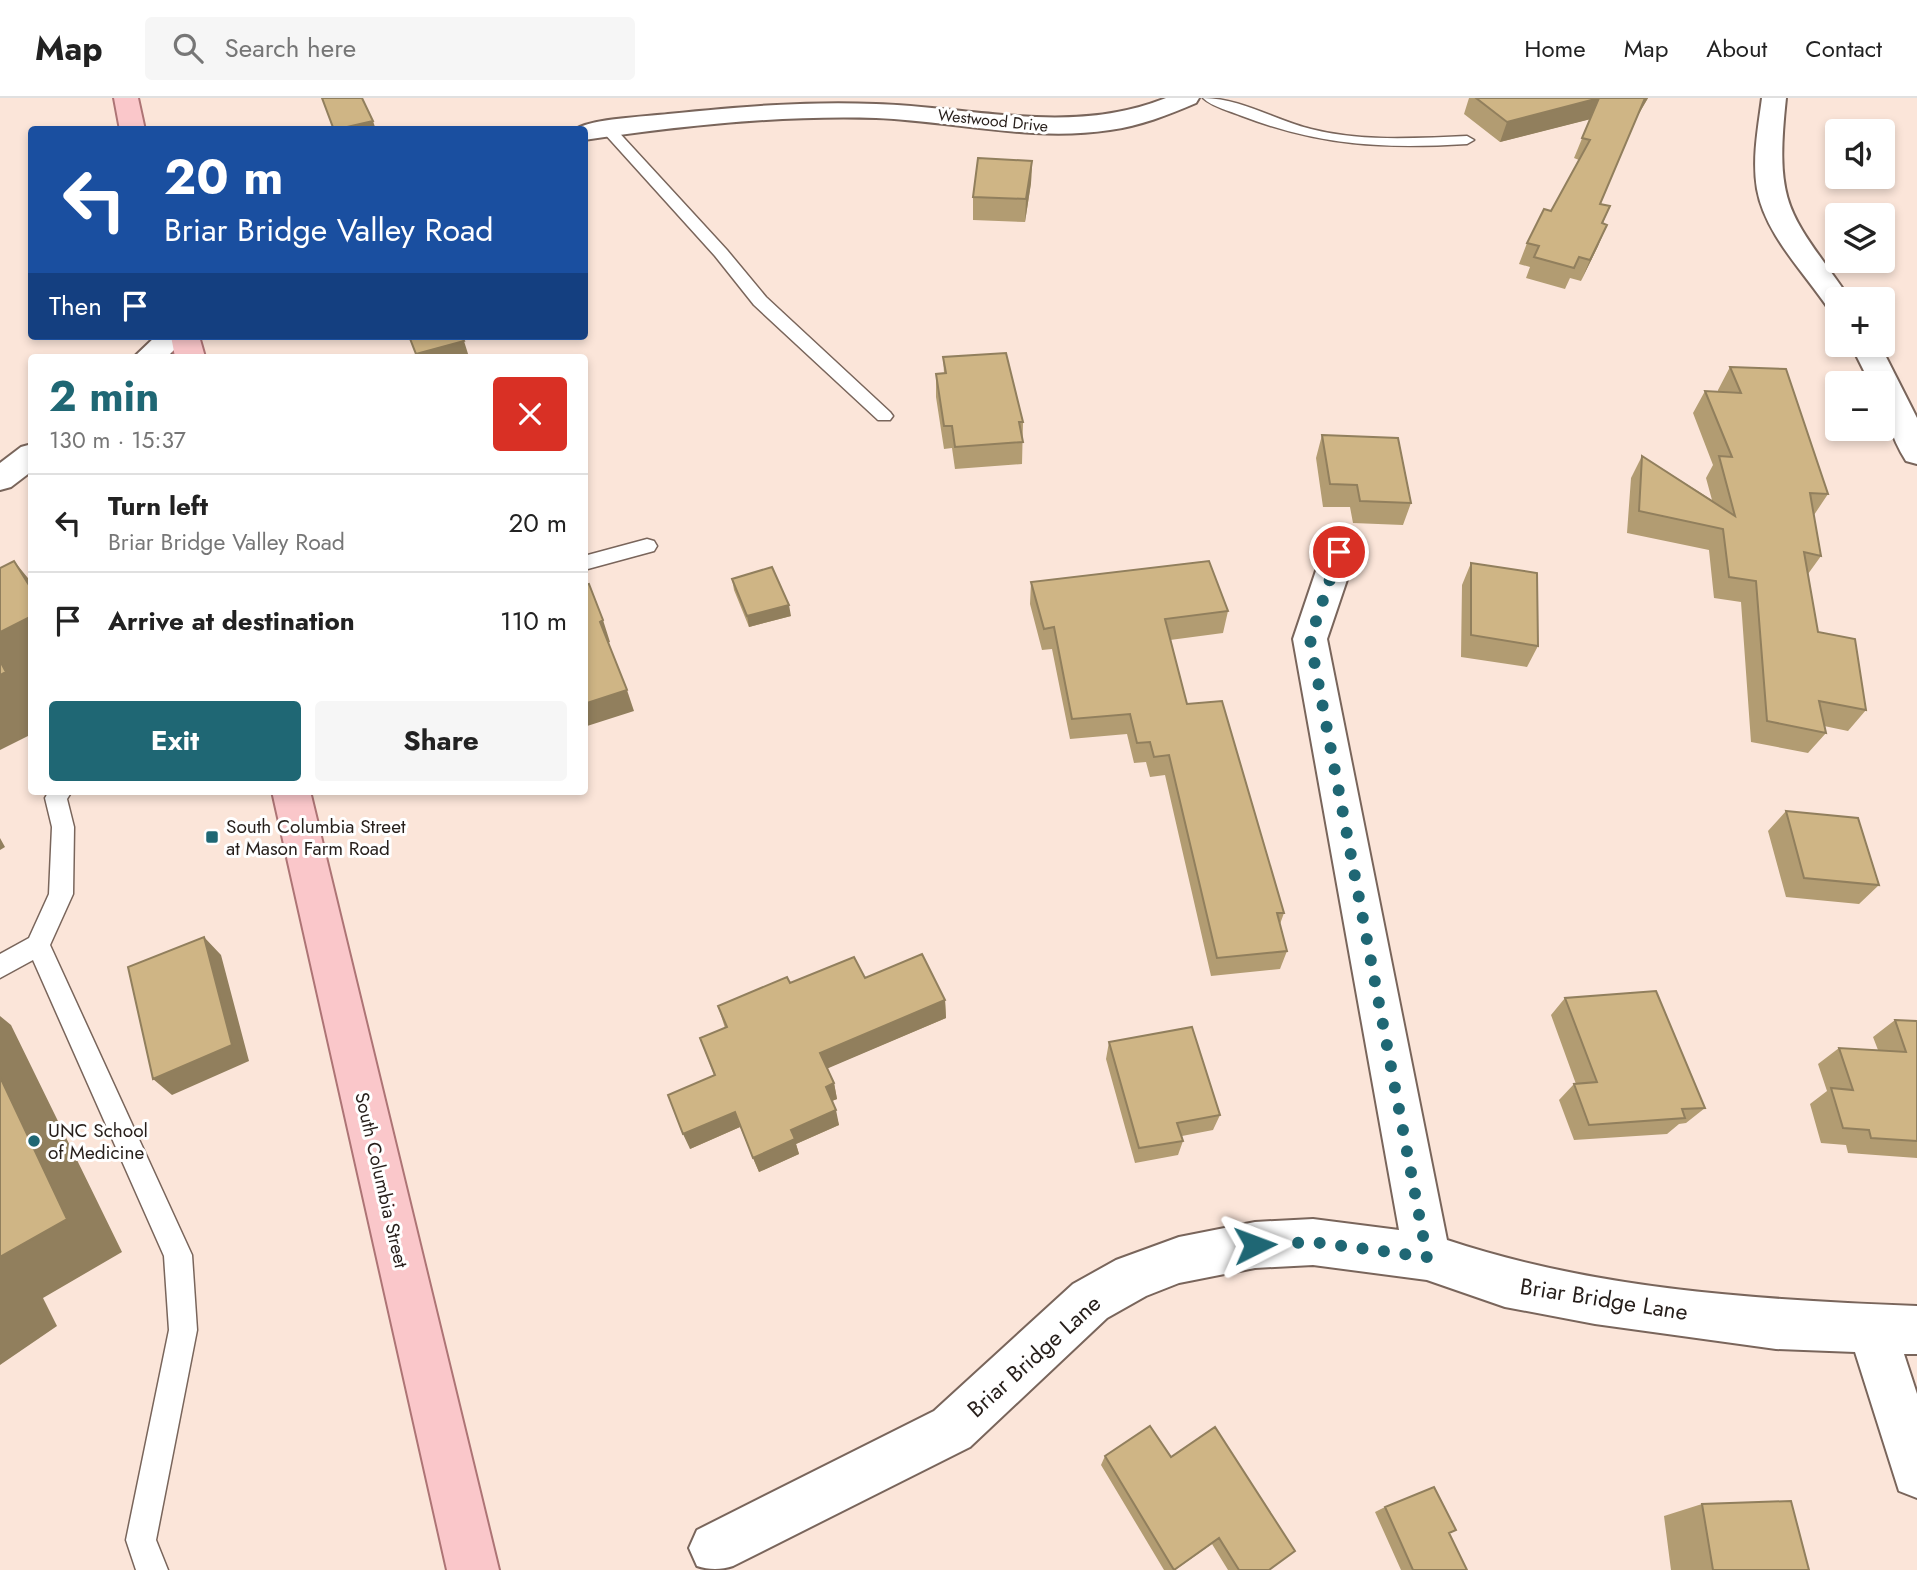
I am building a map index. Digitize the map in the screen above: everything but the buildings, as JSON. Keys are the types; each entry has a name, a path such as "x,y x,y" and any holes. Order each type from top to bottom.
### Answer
{"main road":[{"path":"126,98 132,126"},
{"name":"South Columbia Street","path":"292,795 473,1570"}],"street":[{"path":"1000,98 1028,126"},
{"name":"Westwood Drive","path":"596,131 672,120 774,111 876,111 959,116 1028,126 1085,128 1133,120 1187,98"},
{"path":"1774,98 1768,157 1770,183 1778,215 1828,287"},
{"path":"153,354 169,340"},
{"path":"1872,357 1917,454"},
{"path":"0,479 28,457"},
{"path":"1339,552 1310,639 1427,1257"},
{"name":"Briar Bridge Lane","path":"715,1548 953,1429 1090,1301 1133,1277 1178,1260 1255,1245 1313,1242 1427,1257 1505,1283 1595,1300 1776,1325 1894,1330"},
{"path":"1894,1330 1917,1473"}],"lane":[{"path":"1210,98 1312,134 1365,142 1466,140"},
{"path":"596,131 721,253 760,301 832,371 884,416"},
{"path":"588,562 647,545"},
{"path":"0,967 38,946 61,894 63,827 56,798 58,795"},
{"path":"38,946 178,1255 183,1330 141,1540 152,1570"}],"place":[{"name":"South Columbia Street at Mason Farm Road","path":"212,837"},
{"name":"UNC School of Medicine","path":"34,1141"}],"route":[{"path":"1255,1245 1313,1242 1427,1257 1310,639 1339,552"}]}
